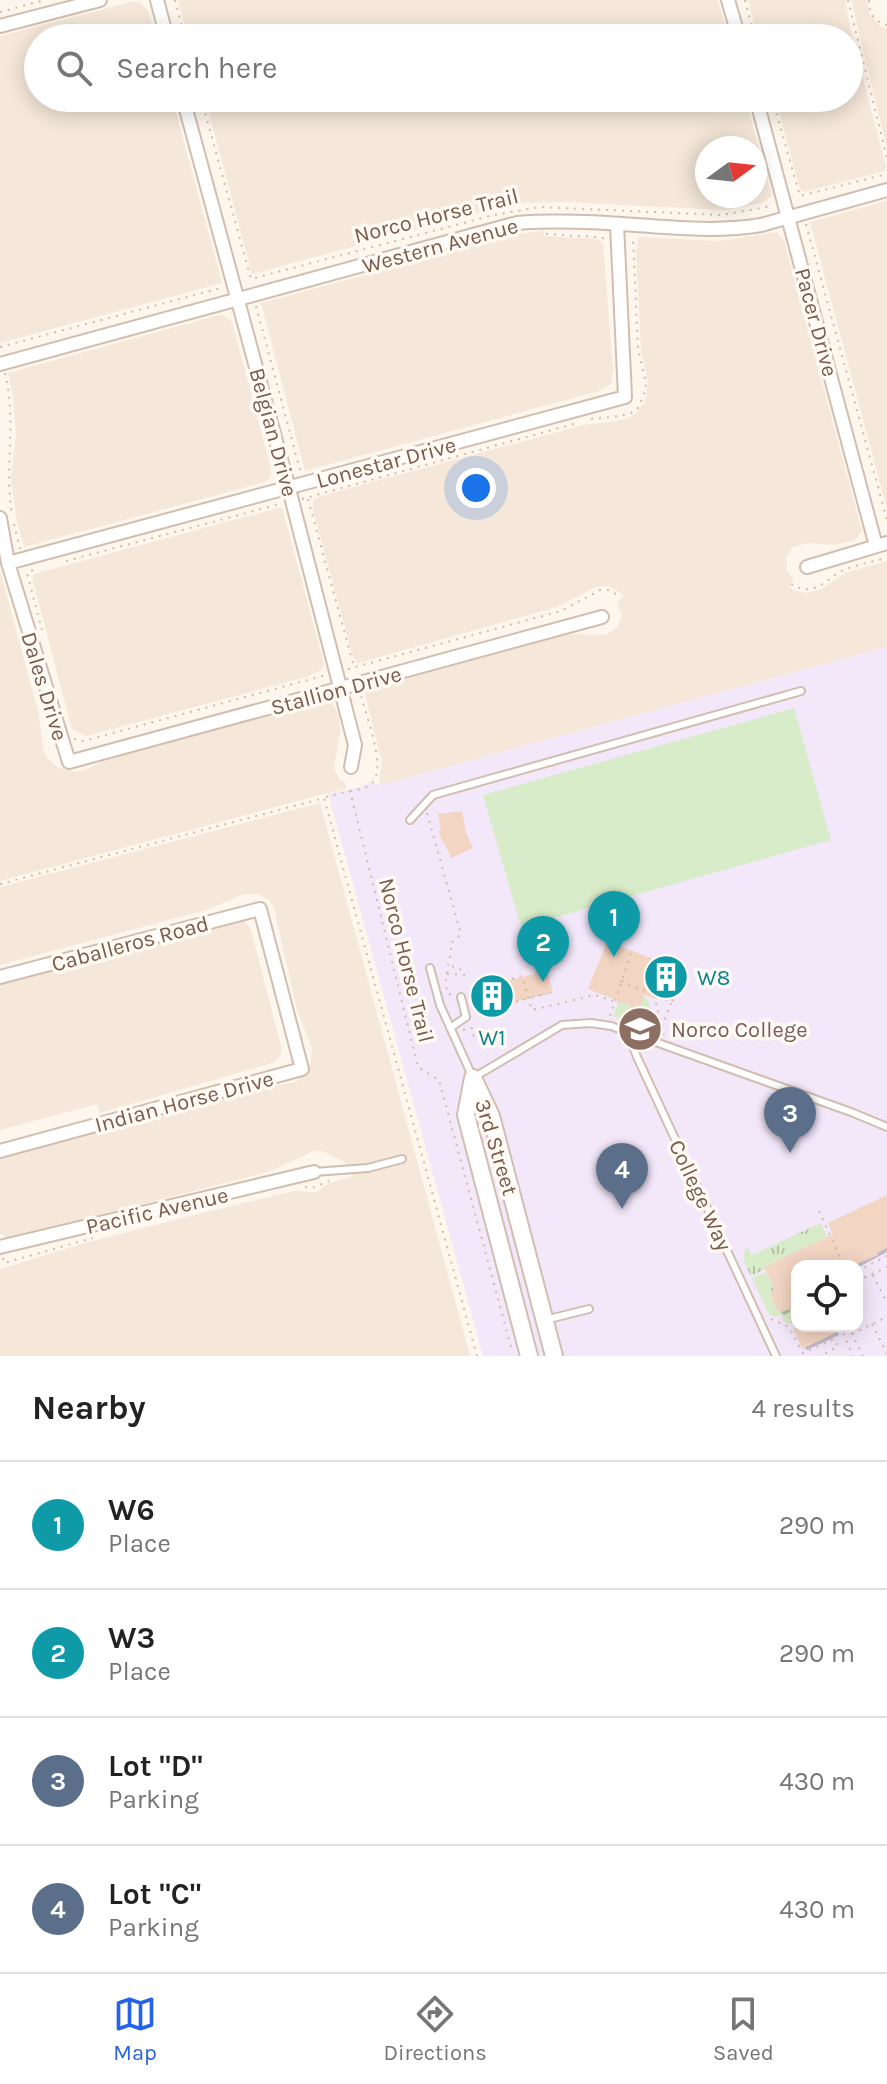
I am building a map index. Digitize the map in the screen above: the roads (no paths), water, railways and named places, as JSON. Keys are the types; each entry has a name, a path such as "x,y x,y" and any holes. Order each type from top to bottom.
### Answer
{"street":[{"path":"0,26 100,0"},
{"path":"157,0 163,24"},
{"path":"728,0 735,24"},
{"name":"Belgian Drive","path":"187,112 341,688 355,745 351,767"},
{"name":"Pacer Drive","path":"760,112 882,545"},
{"name":"Western Avenue","path":"1,363 517,223 543,221 740,229 887,190"},
{"name":"Lonestar Drive","path":"8,563 306,491 625,397 617,224"},
{"name":"Dales Drive","path":"0,518 8,563 69,762"},
{"path":"807,567 882,545"},
{"name":"Stallion Drive","path":"69,762 602,617"},
{"name":"Caballeros Road","path":"0,977 260,909"},
{"name":"Indian Horse Drive","path":"0,1151 302,1069 260,909"},
{"name":"3rd Street","path":"473,1078 491,1116 554,1356"},
{"name":"3rd Street","path":"473,1078 466,1115 529,1356"},
{"name":"Pacific Avenue","path":"0,1247 314,1172"}],"lane":[{"path":"410,820 435,795 801,691"},
{"path":"430,968 440,1005 473,1078 562,1025 591,1023 611,1026 887,1127"},
{"path":"450,1028 466,1017 461,997"},
{"name":"College Way","path":"627,1032 776,1356"},
{"path":"314,1172 368,1168 402,1159"},
{"path":"545,1320 589,1309"}],"place":[{"name":"W6","path":"614,957"},
{"name":"W8","path":"666,977"},
{"name":"W3","path":"543,982"},
{"name":"W1","path":"492,996"},
{"name":"Norco College","path":"640,1029"},
{"name":"Lot \"D\"","path":"790,1153"},
{"name":"Lot \"C\"","path":"622,1209"}]}
